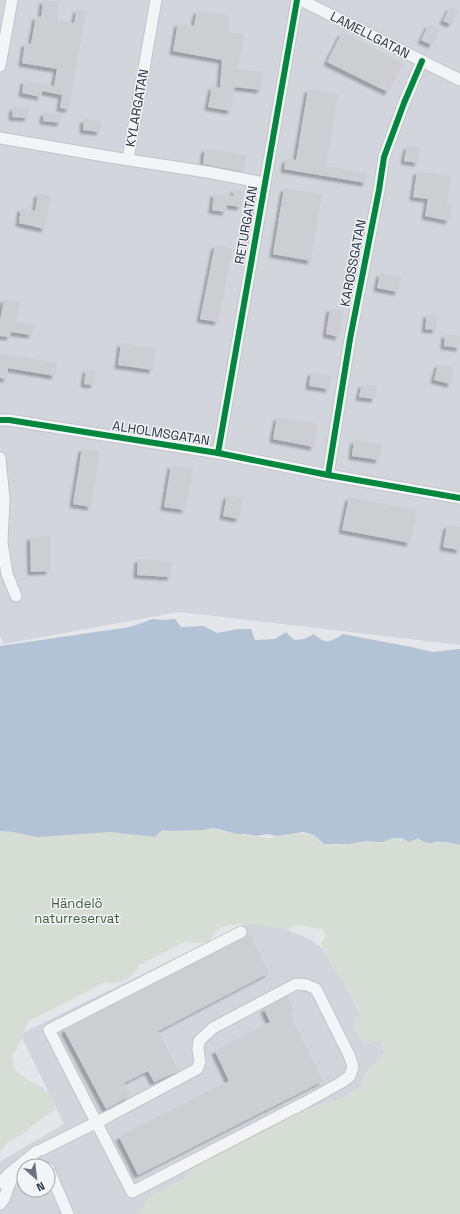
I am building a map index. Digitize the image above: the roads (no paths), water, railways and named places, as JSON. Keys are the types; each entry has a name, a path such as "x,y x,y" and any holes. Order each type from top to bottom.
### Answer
{"street":[{"path":"0,66 12,0"},
{"name":"KYLARGATAN","path":"0,138 128,159 156,0"},
{"name":"RETURGATAN","path":"218,453 297,0"},
{"name":"LAMELLGATAN","path":"301,0 460,80"},
{"name":"KAROSSGATAN","path":"328,475 350,339 384,157 404,103 422,61"},
{"path":"128,159 264,183"},
{"name":"ALHOLMSGATAN","path":"0,420 9,420 218,453 328,475 460,498"},
{"path":"0,458 4,499 2,543 7,574 16,596"},
{"path":"0,1183 15,1169 41,1150 97,1122 197,1069 200,1062 198,1049 199,1041 213,1028 296,984 307,985 316,989 350,1057 352,1067 350,1076 306,1102 132,1192 97,1122 49,1030 241,932"},
{"path":"41,1150 44,1158"},
{"path":"0,1204 4,1199 15,1169"},
{"path":"56,1186 68,1214"}],"water":[{"path":"152,619 175,619 181,627 204,626 217,633 238,629 251,629 255,640 275,639 286,632 294,640 304,639 314,634 322,640 328,641 343,634 433,652 460,649 460,845 447,842 426,843 418,838 409,842 402,838 392,838 383,842 366,841 348,844 324,844 314,835 303,832 277,836 268,834 256,836 238,834 213,828 204,830 162,830 155,837 111,832 38,837 15,832 0,831 0,646 125,628"}],"park label":[{"name":"Händelö naturreservat","path":"77,910"}]}
